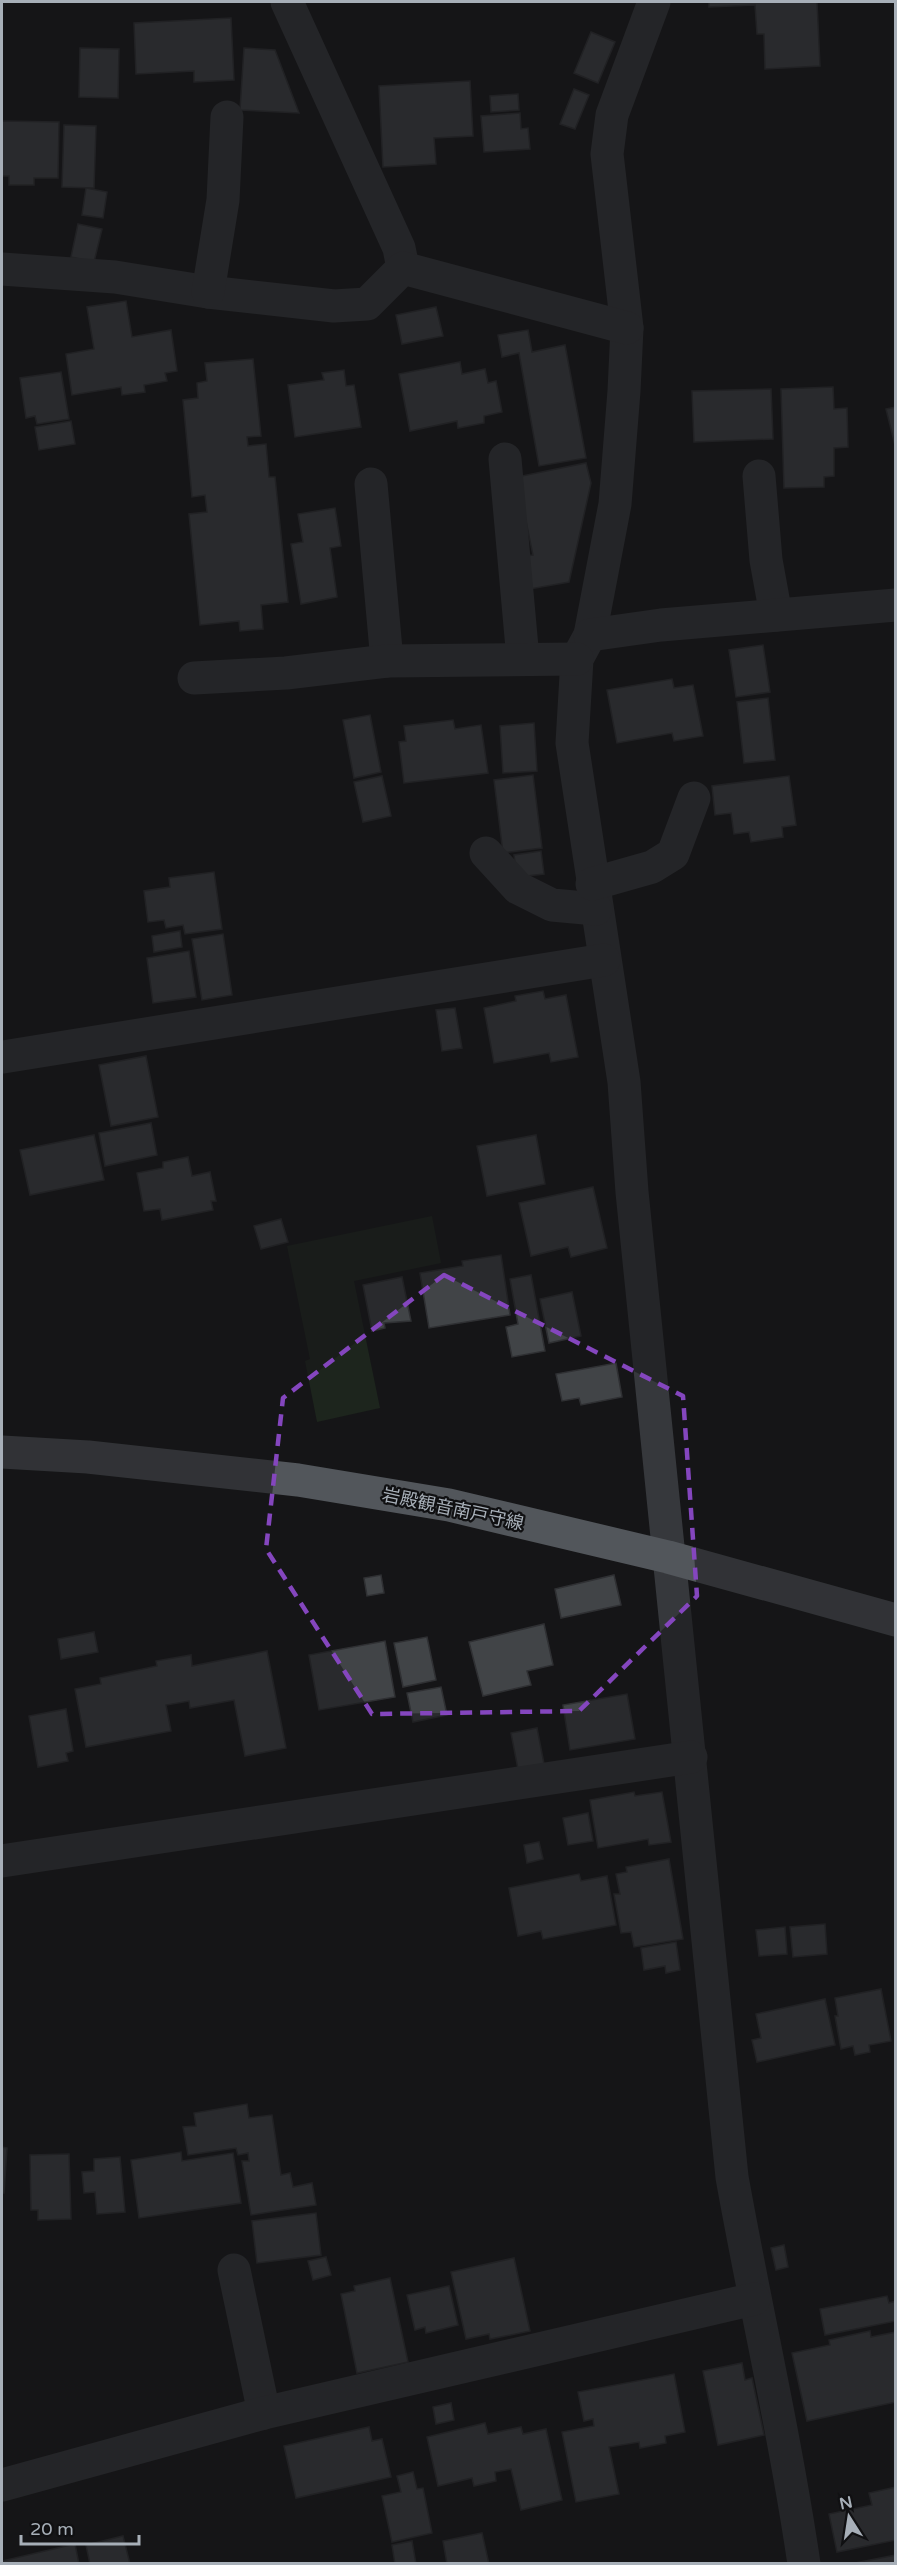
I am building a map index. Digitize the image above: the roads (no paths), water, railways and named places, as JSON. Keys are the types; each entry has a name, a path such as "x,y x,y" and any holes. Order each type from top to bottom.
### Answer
{"main road":[{"name":"岩殿観音南戸守線","path":"2,1452 88,1457 298,1480 449,1505 668,1557 896,1620"}],"street":[{"path":"287,2 399,248 403,268"},
{"path":"654,2 612,115 607,154 627,328 615,504 583,647 572,743 624,1082 668,1557 691,1758 732,2177 793,2491 804,2564"},
{"path":"208,292 222,200 227,117"},
{"path":"2,269 115,277 208,292 334,306 367,304 403,268"},
{"path":"403,268 627,328"},
{"path":"505,459 523,659"},
{"path":"759,476 766,560 776,615"},
{"path":"371,484 387,661"},
{"path":"194,678 286,673 387,661 523,659 776,615 896,605"},
{"path":"486,853 518,888 552,905 594,896 673,854 694,798"},
{"path":"3,1057 604,960"},
{"path":"2,1861 691,1758"},
{"path":"234,2270 264,2413"},
{"path":"2,2484 264,2413 754,2299"}]}
